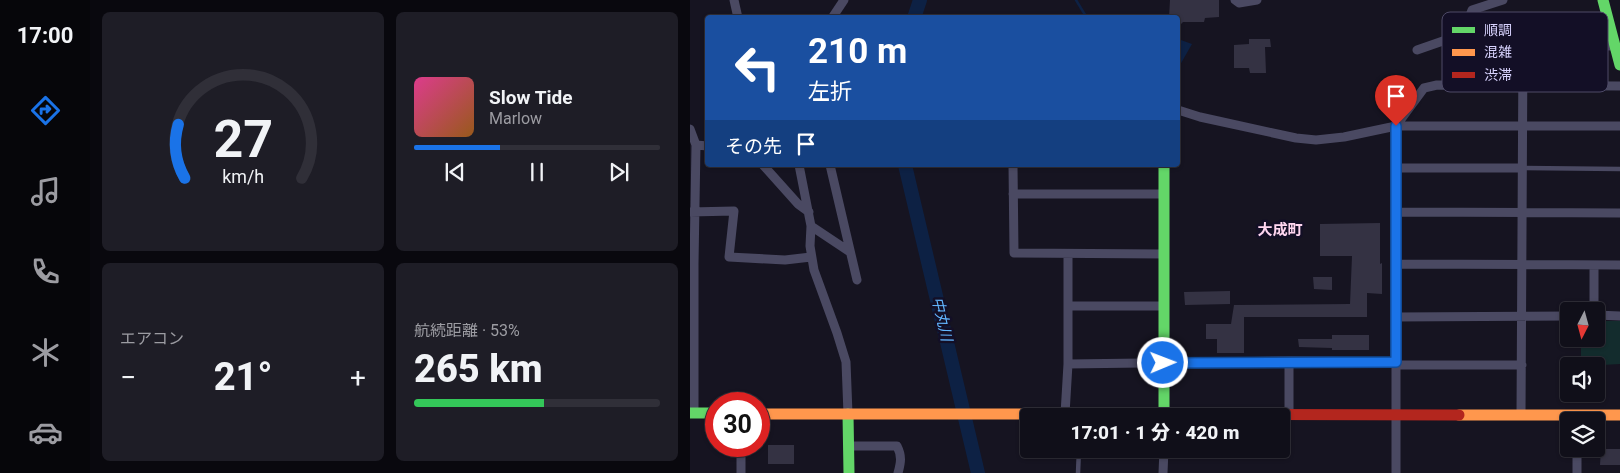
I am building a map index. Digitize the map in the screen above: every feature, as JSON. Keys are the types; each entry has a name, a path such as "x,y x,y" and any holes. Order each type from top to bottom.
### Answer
{"street":[{"path":"734,0 737,15"},
{"path":"834,15 844,0"},
{"path":"1235,0 1239,3 1257,0"},
{"path":"1471,12 1472,10 1503,0"},
{"path":"1608,19 1620,65"},
{"path":"1416,50 1442,41"},
{"path":"1608,46 1615,46"},
{"path":"1396,473 1396,126 1424,88 1442,86"},
{"path":"1522,92 1522,415"},
{"path":"1180,111 1200,117 1286,136 1316,140 1344,137 1396,126 1620,126"},
{"path":"690,129 696,145 692,211 692,413 705,413"},
{"path":"696,145 705,146"},
{"path":"765,167 798,204 808,212"},
{"path":"799,167 811,226 811,257 819,287 846,362 849,473"},
{"path":"830,167 857,280"},
{"path":"1013,167 1014,253 1164,254"},
{"path":"1164,167 1164,408"},
{"path":"1396,168 1522,168"},
{"path":"1013,194 1164,194"},
{"path":"692,211 734,211 729,257 785,260 811,257"},
{"path":"1396,212 1620,213"},
{"path":"811,226 850,252"},
{"path":"1065,408 1069,306 1068,254"},
{"path":"1396,264 1620,265"},
{"path":"1594,265 1594,302"},
{"path":"1069,306 1164,306"},
{"path":"1605,315 1620,316"},
{"path":"1396,317 1560,316"},
{"path":"1068,364 1289,361 1522,365"},
{"path":"1288,408 1289,361"},
{"path":"770,414 1020,414"},
{"path":"1290,414 1522,415 1560,417"},
{"path":"1605,415 1620,414"},
{"path":"849,446 897,446 901,453 898,473"},
{"path":"741,457 741,473"},
{"path":"1577,457 1577,473"},
{"path":"1164,458 1164,473"}],"lane":[{"path":"1522,168 1620,169"},
{"path":"1078,473 1079,458"}],"green space":[{"path":"1605,321 1620,321 1620,364 1605,365 1605,357 1581,357 1581,348 1605,348"}],"water":[{"path":"1180,40 1192,44 1180,65"}],"building":[{"path":"1170,0 1219,0 1219,17 1205,18 1204,22 1183,22 1180,25 1180,15 1169,15"},
{"path":"1249,39 1270,39 1271,47 1265,47 1266,73 1250,73 1249,68 1234,68 1234,45 1249,44"},
{"path":"1380,223 1382,294 1367,293 1367,317 1244,317 1244,353 1217,353 1217,339 1206,339 1206,324 1231,324 1234,305 1350,304 1352,256 1320,256 1320,224"},
{"path":"1313,277 1332,277 1332,290 1314,289"},
{"path":"1230,291 1230,304 1185,305 1184,292"},
{"path":"1332,335 1369,335 1369,350 1332,350 1332,348 1299,347 1298,339 1332,339"},
{"path":"770,445 794,445 794,464 768,464"},
{"path":"1605,449 1620,449 1620,465 1600,465 1600,457 1605,457"}],"waterway":[{"name":"中丸川","path":"915,15 920,0"},
{"path":"1076,0 1085,15"},
{"name":"中丸川","path":"905,167 978,473"}],"traffic: fast":[{"path":"1603,0 1606,12"},
{"path":"1608,19 1620,65"},
{"path":"1164,167 1164,408"},
{"path":"690,413 705,413"},
{"path":"848,414 849,473"}],"traffic: slow":[{"path":"770,414 1020,414"},
{"path":"1459,415 1620,415"}],"traffic: jam":[{"path":"1290,414 1459,415"}],"district":[{"name":"大成町","path":"1280,230"}],"route":[{"path":"1163,363 1396,362 1396,126"}]}
